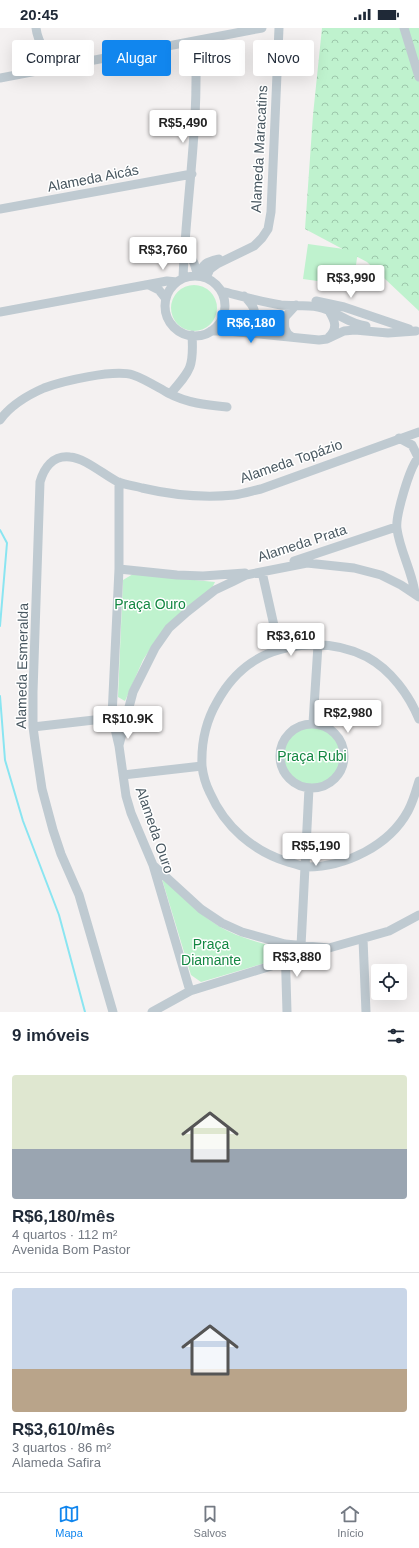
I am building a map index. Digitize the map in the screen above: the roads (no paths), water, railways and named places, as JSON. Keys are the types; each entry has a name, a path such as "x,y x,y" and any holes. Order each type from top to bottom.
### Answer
{"street":[{"path":"205,40 262,28"},
{"name":"Alameda Maracatins","path":"201,277 210,269 235,254 254,246 268,229 271,212 279,28"},
{"path":"404,28 419,77"},
{"path":"94,61 179,45"},
{"path":"0,78 12,76"},
{"path":"197,76 192,174 185,246 180,280 170,290 166,299 165,307 167,315 176,329 192,335 198,335 211,331 327,339 344,331 354,330 388,333 418,331"},
{"name":"Alameda Aicás","path":"0,209 192,174"},
{"path":"185,246 201,277"},
{"path":"0,312 150,285 167,280 201,277 215,283 221,291 224,299 224,313 218,325 211,331"},
{"path":"150,285 159,290 166,299"},
{"path":"221,291 281,305 319,307 360,325 418,331"},
{"path":"238,332 247,327 255,317 254,309 244,296"},
{"path":"281,305 310,301 320,302 344,307 373,318 418,331"},
{"path":"292,337 288,335 285,329 285,317 296,305"},
{"path":"327,339 334,333 336,328 334,319 329,311"},
{"path":"170,394 190,371 193,353 192,335"},
{"path":"1,418 15,405 44,388 91,376 125,373 134,375 183,400 204,405 227,407"},
{"path":"412,445 417,432"},
{"name":"Alameda Topázio","path":"56,459 71,457 79,459 120,482 153,491 182,495 235,495 260,489 417,432"},
{"path":"400,438 412,445 418,457 405,486 396,527 412,574 417,595"},
{"name":"Alameda Esmeralda","path":"56,459 45,469 40,482 33,727 42,789 53,830 79,895 113,1012"},
{"name":"Alameda Ouro","path":"120,482 119,569 112,716 119,746 126,796 131,813 153,866 190,991"},
{"name":"Alameda Prata","path":"119,569 203,576 262,572 396,527"},
{"path":"323,551 324,566"},
{"path":"119,746 133,692 143,669 155,648 169,628 215,590 246,575 307,563 354,568 381,575 417,595"},
{"path":"262,572 279,648"},
{"path":"313,723 318,644"},
{"path":"419,719 417,706 394,679 368,658 339,647 318,644 279,648 257,658 238,673 225,687 213,708 206,725 203,742 202,766 206,785 216,806 230,825 243,838 261,851 305,867 334,864 359,855 380,842 396,827 408,812 419,781"},
{"path":"33,727 94,720 127,712"},
{"path":"313,723 332,730 342,745 344,754 340,771 334,779 327,784 309,788 290,780 280,763 279,753 287,734 295,728 313,723"},
{"path":"123,774 202,766"},
{"path":"301,946 309,788"},
{"path":"153,866 201,909 222,923 242,932 285,944 328,948"},
{"path":"152,1012 190,991 328,948 363,940 389,931 419,915"},
{"path":"363,940 366,1012"},
{"path":"285,944 287,1012"}],"waterway":[{"path":"0,530 7,543 0,626"},
{"path":"0,696 5,760 23,821 59,915 85,1012"}],"park label":[{"name":"Praça Ouro","path":"150,604"},
{"name":"Praça Rubi","path":"312,756"},
{"name":"Praça Diamante","path":"211,952"}]}
